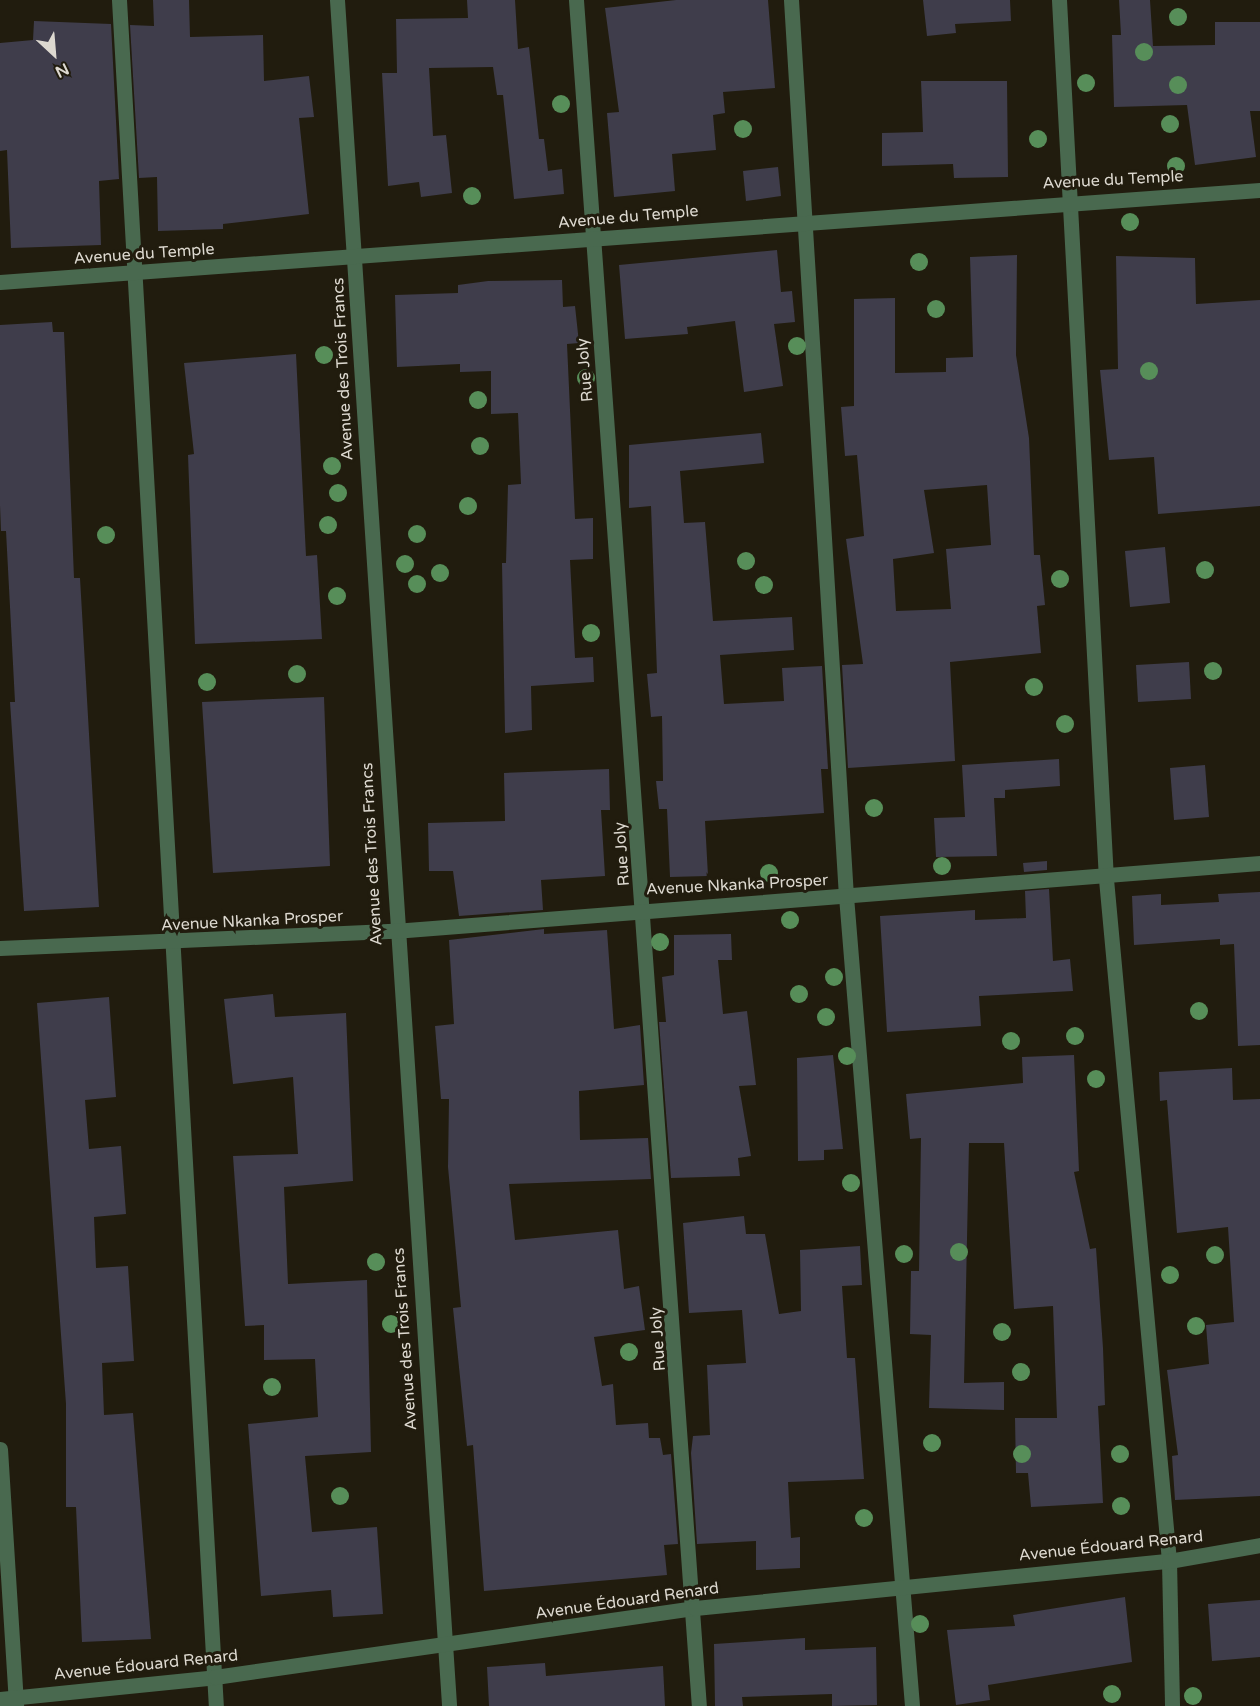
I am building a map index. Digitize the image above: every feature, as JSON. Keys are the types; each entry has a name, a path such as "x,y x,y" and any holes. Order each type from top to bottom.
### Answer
{"street":[{"path":"119,0 169,944 216,1706"},
{"name":"Avenue des Trois Francs","path":"337,0 394,931 449,1706"},
{"name":"Rue Joly","path":"576,0 695,1608 699,1706"},
{"path":"791,0 846,896 912,1706"},
{"path":"1059,0 1106,879 1169,1561 1172,1706"},
{"name":"Avenue du Temple","path":"0,282 132,274 803,220 1260,190"},
{"name":"Avenue Nkanka Prosper","path":"0,948 169,944 394,931 644,908 1106,879 1260,863"},
{"path":"0,1449 10,1701"},
{"name":"Avenue Édouard Renard","path":"10,1701 215,1677 695,1608 1169,1561 1260,1545"}],"building":[{"path":"153,0 189,0 190,37 263,35 264,81 309,76 314,117 299,118 309,214 223,224 223,229 158,231 157,177 139,178 130,25 154,26"},
{"path":"467,0 515,0 518,49 529,47 539,139 544,139 548,171 562,169 564,194 514,199 503,95 497,95 493,67 429,68 433,136 446,135 452,193 421,197 419,182 388,186 382,73 397,73 396,19 468,18"},
{"path":"676,0 768,0 775,88 723,92 725,113 713,115 716,150 672,154 675,191 614,197 607,113 619,112 605,8"},
{"path":"923,0 1010,0 1011,21 955,24 956,33 927,36"},
{"path":"1119,0 1150,0 1153,46 1215,45 1215,22 1260,22 1260,111 1250,111 1256,157 1195,165 1187,105 1114,107 1112,35 1121,35"},
{"path":"34,21 111,24 119,179 99,181 101,245 11,248 7,150 0,151 0,43 33,40"},
{"path":"921,81 1007,81 1008,177 954,178 953,164 882,166 882,133 923,132"},
{"path":"778,167 781,196 746,201 743,171"},
{"path":"777,250 781,292 792,291 795,322 774,324 783,386 744,392 735,321 687,327 688,334 625,339 619,265"},
{"path":"1017,255 1016,355 1029,438 1034,555 1040,555 1045,605 1037,606 1041,653 950,662 955,761 848,768 842,665 863,664 846,539 864,536 857,455 845,456 841,407 854,406 854,299 895,298 895,373 946,372 946,358 973,357 970,257","holes":["987,485 991,545 946,549 951,609 896,611 893,559 934,553 924,490"]},
{"path":"1116,256 1195,258 1196,304 1260,300 1260,506 1158,514 1154,457 1109,460 1100,370 1118,369"},
{"path":"562,280 563,307 575,306 579,343 567,344 575,519 593,518 593,559 570,560 575,658 593,657 594,682 531,686 532,730 505,733 502,563 506,563 508,485 521,484 518,413 491,414 491,371 460,372 460,364 397,367 395,295 458,293 458,285 488,281"},
{"path":"52,322 53,332 64,332 74,578 80,578 99,907 24,911 10,702 15,702 6,531 1,531 0,325"},
{"path":"296,354 306,556 317,555 322,639 195,644 188,455 194,454 184,363"},
{"path":"761,433 764,463 680,471 684,523 705,522 713,621 792,617 794,650 720,655 724,704 784,701 782,668 822,666 828,769 821,769 824,813 705,821 708,876 670,877 667,809 659,809 656,781 663,781 662,716 651,717 647,674 657,673 651,506 629,508 629,445"},
{"path":"1165,547 1170,603 1130,607 1125,551"},
{"path":"1189,662 1191,699 1138,702 1136,665"},
{"path":"324,697 330,866 213,873 202,702"},
{"path":"1059,759 1060,786 1005,790 1005,798 994,798 997,856 936,857 934,818 965,817 962,765"},
{"path":"1205,765 1209,817 1174,820 1170,768"},
{"path":"609,769 610,810 601,810 605,876 541,880 543,910 459,916 453,871 429,871 428,823 505,821 504,773"},
{"path":"1047,861 1047,870 1024,872 1023,863"},
{"path":"1049,889 1053,961 1070,959 1073,991 979,996 981,1026 887,1032 880,916 975,910 975,920 1026,918 1025,891"},
{"path":"1260,892 1260,1045 1238,1046 1234,944 1220,945 1220,939 1134,945 1132,896 1161,894 1161,905 1219,902 1218,894"},
{"path":"544,929 544,934 607,930 614,1029 640,1025 644,1085 579,1091 580,1140 648,1138 651,1179 509,1184 515,1240 618,1230 624,1289 639,1286 645,1330 594,1337 602,1386 613,1384 616,1425 648,1423 649,1438 660,1438 663,1455 671,1454 678,1544 664,1545 667,1575 484,1591 473,1445 467,1446 453,1308 461,1307 448,1167 449,1099 441,1099 435,1026 454,1024 449,940"},
{"path":"731,934 732,960 718,960 723,1014 747,1011 756,1085 739,1086 751,1156 738,1158 740,1176 671,1178 659,1022 666,1022 662,977 674,975 674,935"},
{"path":"273,994 275,1017 346,1013 353,1181 284,1187 288,1284 367,1280 371,1452 305,1456 312,1532 377,1527 383,1614 333,1617 331,1590 261,1596 248,1424 318,1417 315,1359 264,1360 264,1325 245,1326 233,1156 298,1154 293,1077 233,1084 224,999"},
{"path":"109,997 116,1097 85,1100 89,1149 121,1146 126,1214 94,1217 96,1268 128,1266 134,1361 102,1363 104,1415 133,1413 151,1639 82,1642 76,1507 66,1507 66,1404 37,1003"},
{"path":"833,1055 843,1149 824,1150 824,1160 798,1161 797,1058"},
{"path":"1074,1055 1079,1171 1074,1172 1090,1249 1096,1248 1103,1348 1105,1405 1098,1406 1103,1503 1031,1507 1028,1473 1016,1473 1015,1418 1057,1418 1053,1306 1014,1309 1004,1143 969,1143 964,1383 1004,1382 1004,1410 929,1408 931,1335 910,1334 911,1271 919,1271 921,1138 910,1139 906,1094 1023,1083 1022,1057"},
{"path":"1232,1068 1233,1100 1260,1099 1260,1496 1175,1500 1172,1456 1178,1455 1167,1370 1209,1364 1206,1325 1234,1322 1228,1227 1177,1233 1167,1100 1160,1101 1159,1072"},
{"path":"744,1216 746,1234 765,1234 779,1314 801,1311 800,1250 860,1246 862,1285 842,1286 847,1358 855,1358 864,1479 788,1482 791,1538 800,1537 800,1568 756,1570 756,1541 697,1544 691,1453 693,1436 710,1435 707,1365 746,1363 742,1310 689,1313 683,1223"},
{"path":"1125,1597 1132,1662 988,1685 990,1700 956,1705 947,1630 1015,1626 1013,1615"},
{"path":"1260,1600 1260,1657 1212,1661 1208,1604"},
{"path":"805,1638 805,1650 876,1647 877,1705 832,1706 832,1694 742,1697 743,1706 715,1706 714,1644"},
{"path":"545,1663 546,1676 663,1666 665,1706 489,1706 487,1667"}]}
